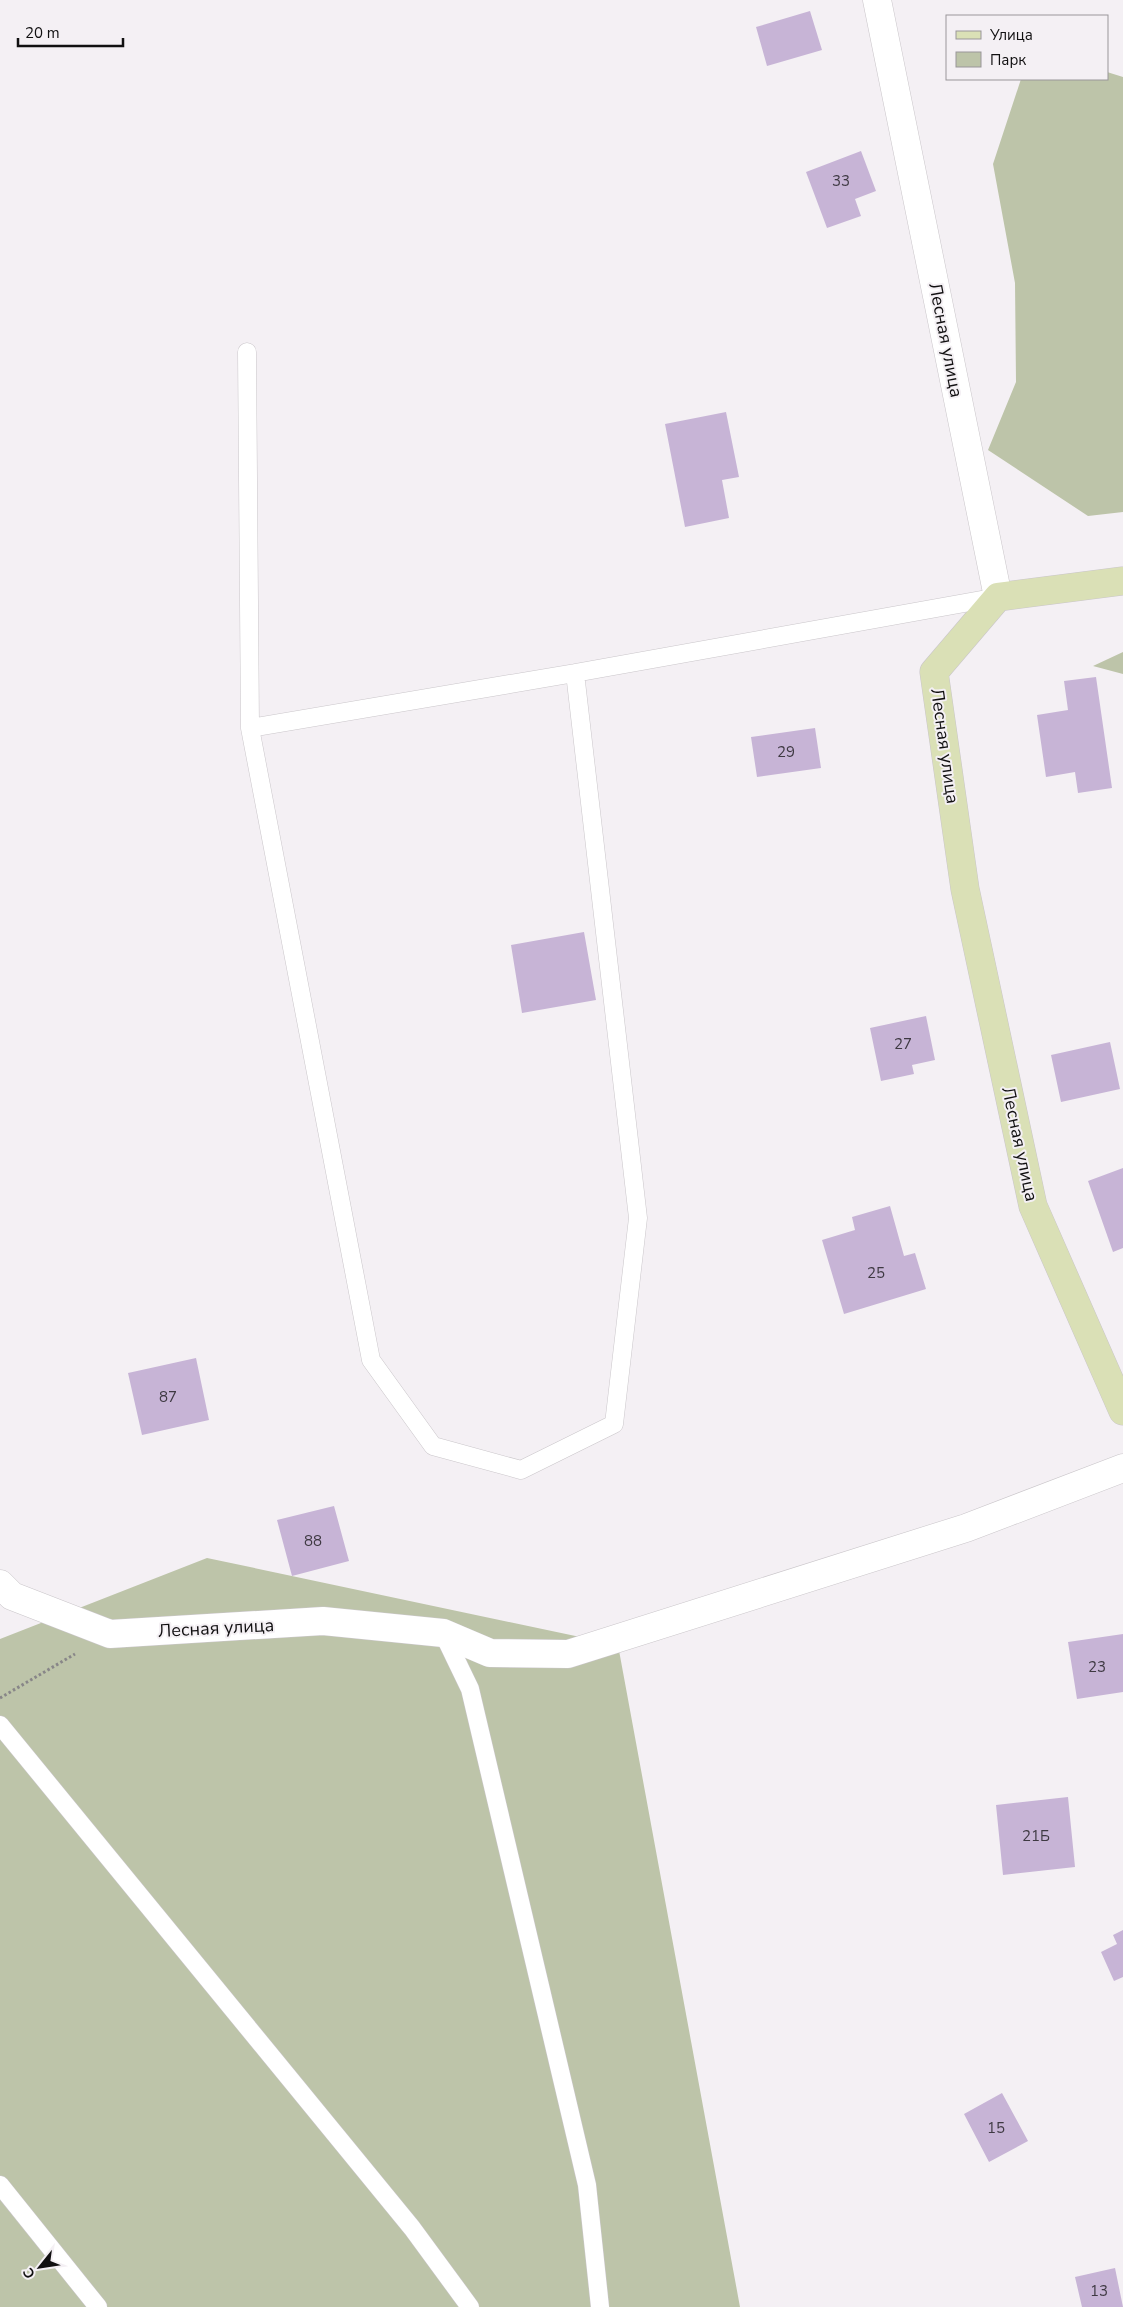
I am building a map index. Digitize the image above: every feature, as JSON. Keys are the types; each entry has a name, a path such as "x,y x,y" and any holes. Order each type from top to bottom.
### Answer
{"street":[{"name":"Лесная улица","path":"876,0 998,597 934,672 965,889 1033,1206 1123,1411"},
{"path":"998,597 1123,581"},
{"name":"Лесная улица","path":"0,1584 12,1596 110,1634 323,1621 443,1633 490,1653 568,1654 966,1528 1123,1468"}],"lane":[{"path":"247,352 250,728 371,1360 433,1446 521,1470 614,1424 638,1218 575,673"},
{"path":"250,728 575,673 998,597"},
{"path":"443,1633 470,1689 587,2185 600,2307"},
{"path":"0,1725 412,2228 470,2307"},
{"path":"0,2185 98,2307"}],"path":[{"path":"0,1698 110,1634"}],"green space":[{"path":"1108,72 1123,77 1123,512 1088,516 988,450 1016,382 1015,283 993,164 1021,80 1108,80"},
{"path":"1123,652 1123,674 1093,666"},
{"path":"207,1558 618,1645 740,2307 0,2307 0,1639"}],"building":[{"path":"810,11 822,50 767,66 756,27"},
{"path":"861,151 876,191 855,199 861,216 827,228 806,172"},
{"path":"726,412 739,477 722,480 729,518 685,527 665,424"},
{"path":"1096,677 1112,788 1078,793 1075,772 1046,777 1037,715 1068,710 1064,681"},
{"path":"815,728 821,768 757,777 751,737"},
{"path":"584,932 596,1000 522,1013 511,945"},
{"path":"926,1016 935,1060 912,1065 914,1074 881,1081 870,1028"},
{"path":"1110,1042 1120,1089 1061,1102 1051,1055"},
{"path":"1123,1168 1123,1248 1113,1252 1088,1181"},
{"path":"890,1206 904,1256 915,1253 926,1289 844,1314 822,1240 855,1230 852,1217"},
{"path":"196,1358 209,1420 142,1435 128,1373"},
{"path":"334,1506 349,1561 292,1576 277,1520"},
{"path":"1123,1634 1123,1692 1077,1699 1068,1642"},
{"path":"1068,1797 1075,1867 1003,1875 996,1805"},
{"path":"1123,1930 1123,1977 1114,1981 1101,1952 1117,1944 1113,1935"},
{"path":"1002,2093 1028,2141 989,2162 964,2114"},
{"path":"1115,2268 1123,2307 1082,2307 1075,2277"}]}
